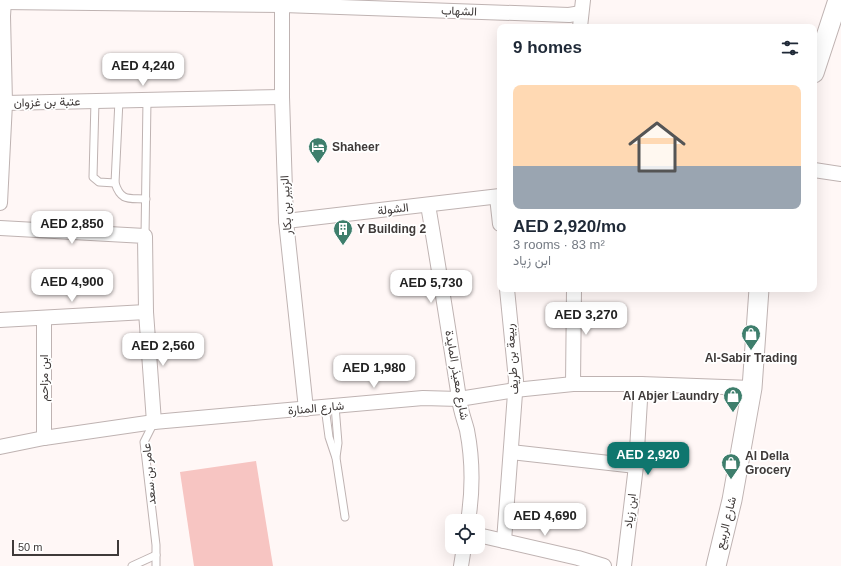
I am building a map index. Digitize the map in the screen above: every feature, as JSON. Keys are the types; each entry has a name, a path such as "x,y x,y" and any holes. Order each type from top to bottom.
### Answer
{"street":[{"path":"817,60 838,0"},
{"path":"0,203 5,103 2,16 3,1"},
{"name":"الشهاب","path":"3,1 282,3 569,15 581,13"},
{"name":"الزبير بن بكار","path":"282,3 282,97 286,221 306,409"},
{"name":"عتبة بن غزوان","path":"5,103 282,97"},
{"path":"817,170 841,174"},
{"name":"الشولة","path":"286,221 497,197"},
{"name":"شارع معيذر المايدة","path":"428,205 448,322 459,399 467,430 472,463 472,496 469,514"},
{"path":"0,228 145,236 146,312 154,422"},
{"name":"ربيعة بن طريف","path":"504,541 516,380 507,292"},
{"path":"573,384 574,292"},
{"name":"شارع الربيع","path":"716,566 732,500 752,388 759,292"},
{"path":"0,320 146,312"},
{"name":"ابن مزاحم","path":"44,318 44,438"},
{"name":"شارع المنارة","path":"0,447 44,438 154,422 422,398 459,399 515,390 573,384 641,384 752,388"},
{"name":"ابن زياد","path":"624,566 636,466 641,384"},
{"path":"511,452 636,466"},
{"path":"485,537 578,558 604,566"},
{"path":"460,566 463,554"}],"lane":[{"path":"119,100 115,183 118,192 122,196 128,198 146,199"},
{"path":"145,236 147,100"},
{"path":"95,101 93,177 99,182 115,183"},
{"path":"330,407 338,443 336,458"},
{"path":"330,407 329,437 336,458 345,517"},
{"name":"عامر بن سعد","path":"154,422 144,442 156,546 156,566"},
{"path":"132,566 156,555"}],"shaded area":[{"path":"256,461 273,566 194,566 180,472"}],"place":[{"name":"Shaheer","path":"318,164"},
{"name":"Y Building 2","path":"343,246"},
{"name":"Al-Sabir Trading","path":"751,351"},
{"name":"Al Abjer Laundry","path":"733,413"},
{"name":"Al Della Grocery","path":"731,480"}]}
